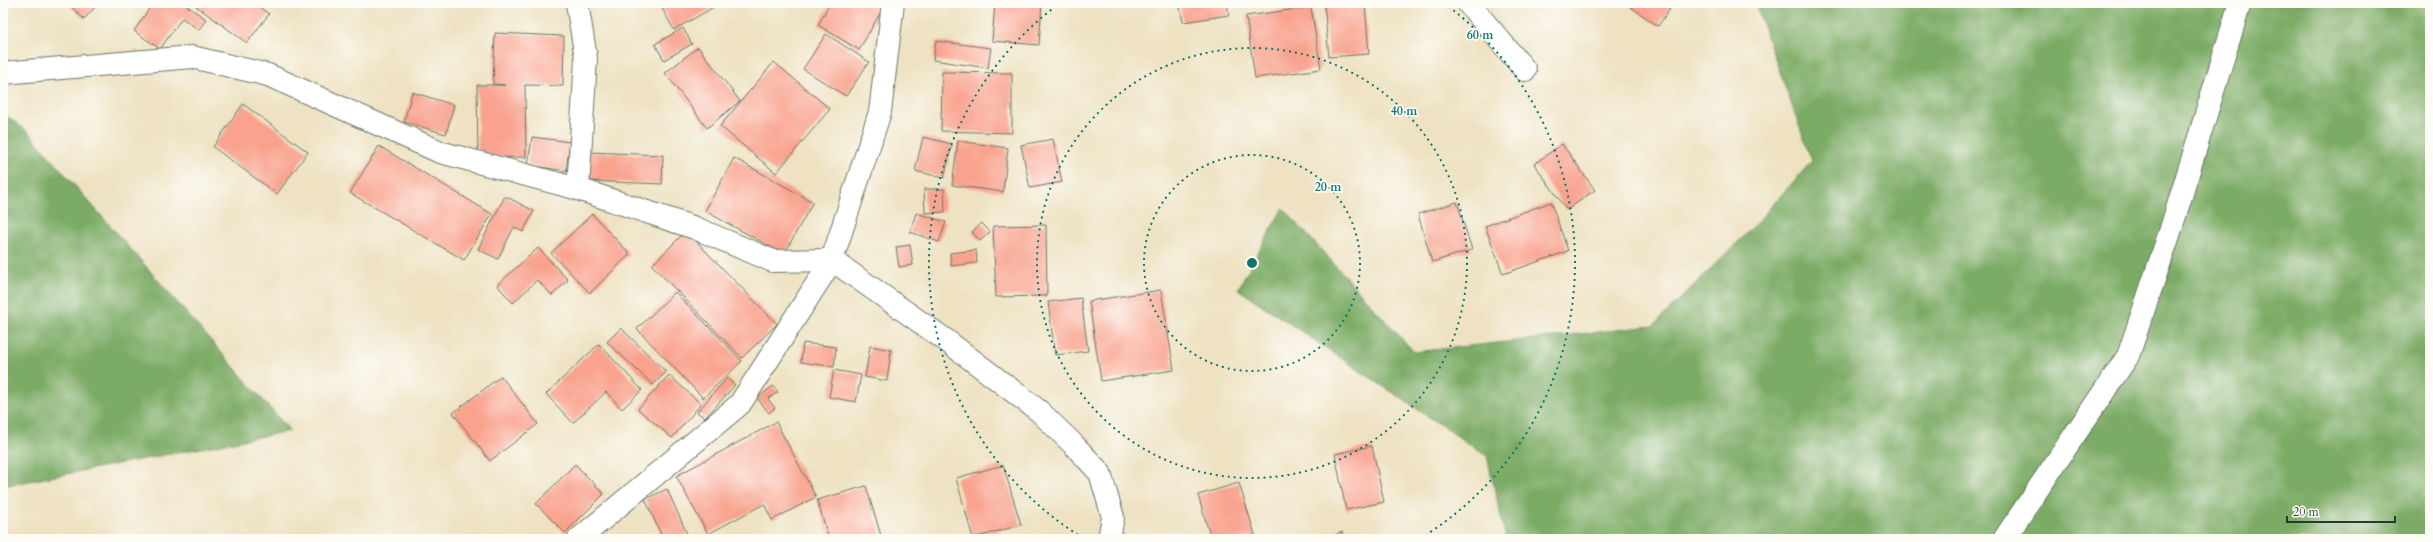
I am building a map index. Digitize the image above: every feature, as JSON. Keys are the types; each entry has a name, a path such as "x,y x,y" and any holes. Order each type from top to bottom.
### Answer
{"street":[{"path":"577,3 586,58 578,189"},
{"path":"579,539 740,404 832,260 880,112 893,3"},
{"path":"1468,3 1525,70"},
{"path":"2004,539 2128,356 2170,232 2240,3"},
{"path":"3,73 192,57 268,75 440,152 578,189 695,228 773,261 832,260 953,346 1039,411 1073,444 1100,473 1113,517 1109,539"}],"green space":[{"path":"1755,3 2430,3 2430,539 1506,539 1487,456 1238,289 1283,208 1414,352 1653,326 1750,230 1812,161"},
{"path":"3,113 28,132 290,431 3,486"}],"building":[{"path":"67,3 99,3 84,19"},
{"path":"153,3 183,3 206,19 199,30 182,18 160,49 134,31"},
{"path":"198,3 254,3 269,14 247,43 196,6"},
{"path":"659,3 719,3 719,4 674,30"},
{"path":"830,3 886,3 859,50 818,25"},
{"path":"995,3 1042,3 1039,45 992,41"},
{"path":"1179,3 1227,3 1229,15 1183,22"},
{"path":"1365,3 1369,54 1329,57 1324,4"},
{"path":"1625,3 1674,3 1658,26"},
{"path":"1311,7 1321,69 1255,78 1246,16"},
{"path":"683,28 692,44 664,60 655,44"},
{"path":"495,33 564,36 563,86 525,85 526,157 478,158 477,85 505,85 493,84"},
{"path":"826,34 869,62 846,96 803,69"},
{"path":"936,41 991,48 988,68 933,60"},
{"path":"698,47 740,101 707,128 665,73"},
{"path":"774,62 830,109 776,173 720,126"},
{"path":"942,72 1012,73 1012,133 941,131"},
{"path":"412,92 454,105 446,134 404,122"},
{"path":"243,104 308,152 277,194 213,147"},
{"path":"532,137 570,142 566,171 528,165"},
{"path":"923,137 952,144 944,178 915,171"},
{"path":"1053,139 1062,182 1030,188 1021,145"},
{"path":"958,141 1008,148 1003,192 952,185"},
{"path":"1562,144 1595,190 1567,210 1534,164"},
{"path":"379,146 492,214 464,260 350,193"},
{"path":"588,152 663,155 662,184 587,181"},
{"path":"734,158 813,202 784,254 705,211"},
{"path":"924,189 944,189 945,212 925,213"},
{"path":"505,196 534,211 523,232 514,227 498,259 478,249"},
{"path":"1457,202 1472,250 1432,262 1418,214"},
{"path":"1551,202 1568,251 1503,274 1485,226"},
{"path":"916,213 946,222 939,242 910,232"},
{"path":"592,214 630,254 590,293 551,253"},
{"path":"982,223 990,232 980,241 972,232"},
{"path":"1046,225 1047,296 996,297 993,226"},
{"path":"686,231 777,324 742,358 652,265"},
{"path":"910,245 913,265 899,267 896,247"},
{"path":"538,248 568,280 552,295 537,280 513,303 497,285"},
{"path":"976,250 977,263 951,266 950,253"},
{"path":"1161,290 1174,370 1101,381 1089,301"},
{"path":"675,292 742,361 703,398 637,329"},
{"path":"1081,298 1088,351 1055,355 1048,302"},
{"path":"621,328 666,372 653,385 607,342"},
{"path":"803,343 836,347 834,367 801,362"},
{"path":"599,344 642,390 622,409 606,392 573,423 546,394"},
{"path":"870,346 891,350 887,381 865,377"},
{"path":"834,370 861,375 856,402 829,397"},
{"path":"669,375 701,404 672,438 638,409"},
{"path":"501,376 538,424 490,461 453,413"},
{"path":"727,378 735,385 705,418 697,412"},
{"path":"773,386 778,392 768,399 775,408 769,413 757,398"},
{"path":"776,422 816,497 772,520 764,504 708,534 676,476"},
{"path":"1372,446 1384,502 1346,510 1335,454"},
{"path":"575,464 604,494 565,533 536,504"},
{"path":"1003,465 1021,525 973,538 956,478"},
{"path":"1239,483 1255,535 1241,539 1211,539 1198,495"},
{"path":"866,486 882,539 829,539 817,500"},
{"path":"667,489 688,536 681,539 663,539 645,499"},
{"path":"1342,532 1345,539 1324,539"}]}
